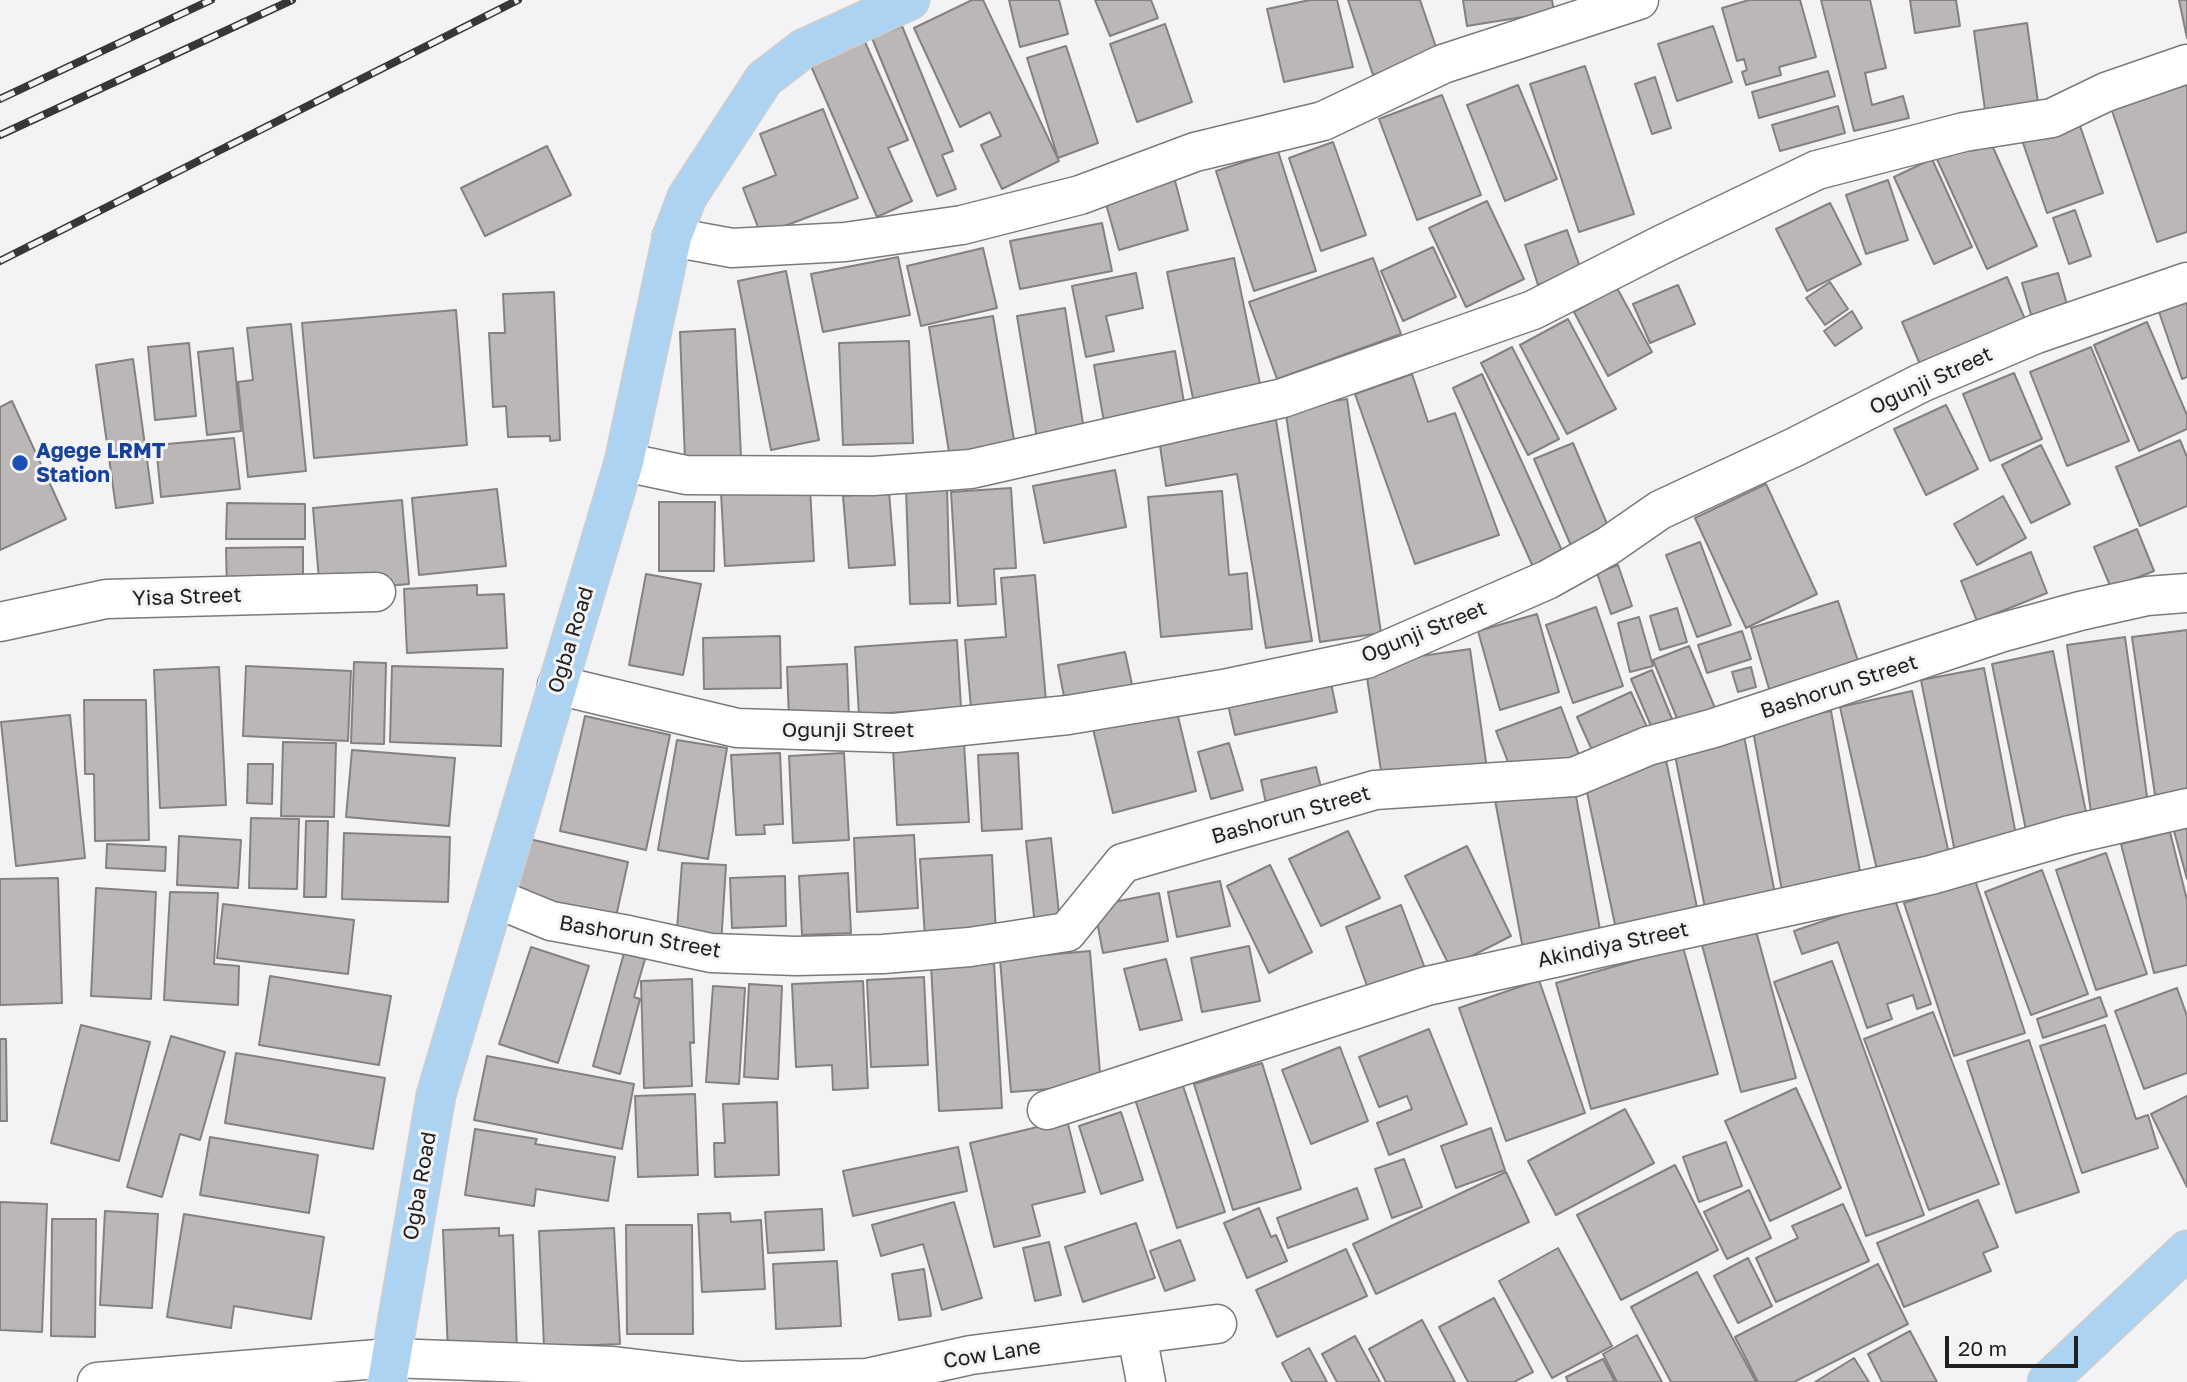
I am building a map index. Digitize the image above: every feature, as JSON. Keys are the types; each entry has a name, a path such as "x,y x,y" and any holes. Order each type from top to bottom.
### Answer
{"main road":[{"name":"Ogba Road","path":"389,1370 436,1095 624,462 672,237 687,197 764,79 803,49 910,0"},
{"path":"2047,1382 2187,1250"}],"street":[{"path":"672,237 732,248 845,242 962,225 1080,195 1195,152 1323,121 1443,64 1639,0"},
{"path":"624,462 686,475 873,476 971,469 1283,398 1532,310 1817,170 1964,132 2052,118 2106,92 2187,64"},
{"name":"Ogunji Street","path":"557,685 737,728 894,733 1068,715 1223,689 1366,659 1547,580 1608,545 1660,510 1795,447 1921,383 2036,334 2187,282"},
{"name":"Yisa Street","path":"0,622 106,599 376,592"},
{"name":"Bashorun Street","path":"495,898 551,921 711,953 796,956 883,954 970,947 1066,932 1123,863 1375,790 1574,777 1648,746 1714,728 2000,633 2147,596 2187,593"},
{"name":"Akindiya Street","path":"1047,1110 1427,986 1931,875 2070,835 2187,808"},
{"name":"Cow Lane","path":"97,1382 389,1370 614,1366 741,1381 867,1378 971,1355 1217,1324"},
{"path":"1137,1335 1146,1382"}],"building":[{"path":"972,0 983,0 1059,161 1002,189 981,145 1001,136 990,112 960,127 914,28"},
{"path":"1009,0 1059,0 1068,34 1020,47"},
{"path":"1095,0 1151,0 1158,18 1110,36"},
{"path":"1310,0 1337,0 1353,67 1284,82 1267,9"},
{"path":"1348,0 1420,0 1438,53 1373,75"},
{"path":"1463,0 1552,0 1554,12 1467,26"},
{"path":"1749,0 1800,0 1816,57 1779,67 1781,75 1746,85 1742,72 1747,70 1744,59 1737,61 1722,8"},
{"path":"1821,0 1870,0 1886,68 1865,73 1872,105 1903,96 1909,118 1854,131"},
{"path":"1910,0 1956,0 1960,26 1915,33"},
{"path":"2179,0 2187,0 2187,38"},
{"path":"2027,23 2039,110 1986,117 1974,31"},
{"path":"1165,24 1192,102 1137,122 1110,44"},
{"path":"902,26 953,151 942,155 956,189 937,196 872,38"},
{"path":"1713,26 1732,82 1677,101 1658,44"},
{"path":"865,42 908,140 888,148 912,201 877,217 811,66"},
{"path":"1066,46 1098,143 1058,158 1027,58"},
{"path":"1585,66 1634,214 1579,232 1530,84"},
{"path":"1828,71 1835,96 1759,118 1752,92"},
{"path":"1655,77 1671,128 1652,134 1635,84"},
{"path":"2187,78 2187,232 2157,242 2110,105"},
{"path":"1518,85 1557,179 1505,201 1467,105"},
{"path":"1442,95 1481,195 1417,220 1379,119"},
{"path":"1838,106 1845,133 1780,151 1772,125"},
{"path":"823,109 858,198 761,235 743,188 776,175 760,134"},
{"path":"2077,117 2103,193 2047,213 2021,137"},
{"path":"1987,134 2037,246 1987,269 1936,157"},
{"path":"1333,142 1366,235 1321,251 1289,158"},
{"path":"547,146 571,195 485,236 461,188"},
{"path":"1278,151 1316,271 1254,291 1216,171"},
{"path":"1932,159 1972,247 1934,264 1894,177"},
{"path":"1174,177 1188,230 1119,250 1104,197"},
{"path":"1888,180 1908,240 1866,254 1846,195"},
{"path":"1487,201 1524,279 1466,307 1429,228"},
{"path":"1830,203 1861,264 1807,291 1776,229"},
{"path":"2075,210 2091,256 2069,264 2053,218"},
{"path":"1102,223 1112,271 1020,289 1010,241"},
{"path":"1567,230 1581,270 1538,285 1525,245"},
{"path":"1433,247 1456,297 1403,321 1381,271"},
{"path":"983,248 997,308 921,326 907,266"},
{"path":"898,257 910,315 823,332 811,274"},
{"path":"1234,258 1262,394 1195,408 1167,272"},
{"path":"1373,258 1401,334 1277,379 1249,302"},
{"path":"786,271 819,440 771,450 738,281"},
{"path":"1136,273 1143,308 1106,316 1114,351 1086,357 1072,286"},
{"path":"2058,273 2068,308 2032,318 2022,283"},
{"path":"2007,277 2027,324 1922,369 1902,322"},
{"path":"1830,282 1848,309 1825,325 1806,298"},
{"path":"1678,285 1695,324 1650,343 1633,304"},
{"path":"1617,288 1652,352 1608,376 1574,312"},
{"path":"554,292 560,440 550,441 550,436 508,437 506,406 493,407 489,333 505,333 503,294"},
{"path":"2187,300 2187,377 2182,379 2158,309"},
{"path":"1065,308 1084,430 1037,438 1017,316"},
{"path":"456,310 467,445 314,458 302,323"},
{"path":"1852,311 1862,328 1835,346 1824,331"},
{"path":"993,316 1015,446 950,458 929,327"},
{"path":"1568,319 1616,409 1567,434 1520,345"},
{"path":"2147,322 2187,415 2187,429 2139,451 2094,345"},
{"path":"291,324 306,471 248,477 238,382 253,380 247,328"},
{"path":"735,329 741,457 685,460 680,332"},
{"path":"909,341 913,443 843,445 839,343"},
{"path":"189,343 196,416 155,420 148,347"},
{"path":"1512,347 1559,439 1528,455 1481,363"},
{"path":"2091,347 2129,441 2067,466 2030,372"},
{"path":"233,348 241,431 207,435 198,352"},
{"path":"1175,351 1185,408 1104,422 1094,365"},
{"path":"133,359 153,503 116,508 96,365"},
{"path":"2014,373 2042,439 1990,461 1963,394"},
{"path":"1412,374 1428,422 1455,413 1499,535 1415,564 1355,394"},
{"path":"1482,374 1564,555 1534,569 1453,388"},
{"path":"1347,399 1381,633 1320,642 1285,408"},
{"name":"Agege LRMT Station","path":"12,401 66,519 0,550 0,407"},
{"path":"1946,405 1978,469 1926,495 1894,429"},
{"path":"1276,420 1312,641 1266,648 1237,474 1166,486 1159,439"},
{"path":"234,438 240,489 161,497 156,445"},
{"path":"2180,440 2187,457 2187,506 2140,526 2116,467"},
{"path":"1573,443 1610,531 1572,548 1534,459"},
{"path":"2041,445 2070,504 2031,523 2002,465"},
{"path":"1115,470 1126,527 1044,543 1033,486"},
{"path":"1766,484 1817,594 1746,628 1695,518"},
{"path":"947,487 950,603 910,604 906,489"},
{"path":"810,488 814,561 725,566 721,493"},
{"path":"1011,488 1016,568 994,569 996,604 958,606 951,492"},
{"path":"497,489 506,566 419,575 412,498"},
{"path":"1222,491 1229,575 1247,573 1252,629 1161,637 1148,497"},
{"path":"889,492 895,565 849,568 843,496"},
{"path":"2003,496 2026,538 1977,565 1954,524"},
{"path":"402,500 409,584 320,592 313,508"},
{"path":"659,502 715,502 714,571 659,571"},
{"path":"227,503 305,504 305,539 226,539"},
{"path":"2137,529 2154,571 2111,588 2094,547"},
{"path":"1700,542 1731,625 1697,637 1666,555"},
{"path":"303,547 303,592 227,592 226,548"},
{"path":"2031,552 2047,593 1977,621 1961,581"},
{"path":"1618,565 1632,606 1611,614 1597,573"},
{"path":"646,574 701,584 683,675 629,665"},
{"path":"1035,575 1046,701 971,708 965,640 1006,637 1001,578"},
{"path":"477,585 477,595 504,594 507,648 407,653 404,589"},
{"path":"1838,601 1859,664 1770,692 1751,628"},
{"path":"1596,607 1623,686 1573,703 1546,625"},
{"path":"1677,608 1687,642 1660,650 1650,616"},
{"path":"1537,614 1559,692 1500,710 1478,631"},
{"path":"1639,617 1653,666 1630,672 1618,623"},
{"path":"2187,630 2187,790 2155,795 2132,637"},
{"path":"1742,631 1751,659 1707,673 1698,645"},
{"path":"780,636 781,688 704,689 703,638"},
{"path":"2125,637 2148,804 2091,812 2067,645"},
{"path":"957,640 961,708 859,715 855,647"},
{"path":"1689,646 1717,713 1681,728 1653,660"},
{"path":"1470,649 1487,769 1383,784 1365,664"},
{"path":"2053,651 2089,827 2028,840 1992,664"},
{"path":"1125,652 1134,694 1066,707 1058,665"},
{"path":"354,662 386,663 384,744 351,743"},
{"path":"847,664 849,717 789,719 787,667"},
{"path":"246,666 351,671 348,741 243,736"},
{"path":"392,666 503,669 501,746 390,742"},
{"path":"219,667 226,805 160,808 154,670"},
{"path":"1751,667 1756,687 1738,692 1732,672"},
{"path":"1984,668 2017,840 1955,852 1921,680"},
{"path":"1652,670 1674,724 1654,733 1631,679"},
{"path":"1329,673 1337,712 1235,735 1226,696"},
{"path":"1912,691 1949,854 1877,870 1840,707"},
{"path":"1631,692 1651,736 1597,761 1577,717"},
{"path":"84,700 146,700 149,840 95,841 94,774 85,774"},
{"path":"1561,707 1579,755 1515,780 1496,731"},
{"path":"1176,708 1196,791 1113,813 1093,729"},
{"path":"1831,711 1861,877 1782,891 1752,725"},
{"path":"70,715 85,858 16,866 1,722"},
{"path":"585,716 670,735 646,850 560,831"},
{"path":"1743,731 1776,899 1706,913 1673,745"},
{"path":"677,740 727,748 708,859 658,850"},
{"path":"283,742 336,743 334,817 281,816"},
{"path":"1229,743 1243,790 1211,799 1198,752"},
{"path":"964,744 969,822 897,825 893,748"},
{"path":"352,750 455,758 449,826 346,817"},
{"path":"780,753 783,824 764,825 765,834 736,835 731,755"},
{"path":"844,753 849,840 793,843 789,756"},
{"path":"1018,753 1022,829 982,831 978,755"},
{"path":"1666,760 1699,917 1617,934 1584,778"},
{"path":"248,764 273,764 272,804 247,803"},
{"path":"1316,767 1324,800 1268,813 1261,780"},
{"path":"1574,785 1601,935 1523,949 1495,800"},
{"path":"251,818 299,819 297,889 249,888"},
{"path":"306,821 328,821 326,897 304,897"},
{"path":"2187,828 2187,879 2174,831"},
{"path":"1348,831 1380,898 1321,926 1289,859"},
{"path":"2170,832 2187,900 2187,965 2154,973 2121,844"},
{"path":"344,833 450,837 448,902 342,899"},
{"path":"914,835 918,908 857,912 854,838"},
{"path":"179,836 241,840 238,888 177,885"},
{"path":"525,838 628,862 614,926 510,902"},
{"path":"1051,838 1060,923 1035,926 1026,841"},
{"path":"107,844 166,847 165,871 106,868"},
{"path":"1467,846 1511,936 1450,967 1405,876"},
{"path":"2106,853 2147,974 2096,990 2056,870"},
{"path":"992,855 996,934 925,938 920,859"},
{"path":"682,863 726,865 721,945 676,942"},
{"path":"1270,865 1312,952 1269,973 1227,886"},
{"path":"2042,870 2088,994 2031,1015 1985,892"},
{"path":"848,873 851,933 802,935 799,876"},
{"path":"785,876 786,926 732,928 730,878"},
{"path":"58,878 62,1003 0,1005 0,879"},
{"path":"1975,880 2025,1033 1954,1056 1904,903"},
{"path":"1220,881 1230,926 1177,937 1168,892"},
{"path":"96,888 156,892 151,999 91,996"},
{"path":"170,892 218,893 214,964 239,966 238,1005 164,1000"},
{"path":"1159,893 1168,941 1103,953 1094,906"},
{"path":"1894,897 1931,1004 1917,1009 1913,995 1887,1004 1892,1019 1867,1028 1838,942 1802,954 1794,931"},
{"path":"223,904 354,920 348,974 217,958"},
{"path":"1401,905 1429,979 1372,1000 1346,927"},
{"path":"1756,931 1796,1078 1741,1092 1702,945"},
{"path":"1249,946 1260,1001 1202,1012 1191,958"},
{"path":"531,947 589,966 558,1063 499,1044"},
{"path":"1683,947 1718,1074 1591,1109 1556,983"},
{"path":"1090,951 1101,1085 1011,1092 1000,959"},
{"path":"624,953 645,959 634,997 640,999 620,1074 593,1066"},
{"path":"1166,959 1182,1020 1140,1030 1124,969"},
{"path":"1832,961 1924,1215 1866,1236 1774,982"},
{"path":"994,962 1002,1108 939,1111 931,965"},
{"path":"270,976 391,996 379,1065 259,1045"},
{"path":"924,977 928,1065 871,1067 867,980"},
{"path":"692,979 692,1086 644,1088 641,981"},
{"path":"1539,980 1585,1113 1506,1141 1459,1008"},
{"path":"863,981 868,1088 833,1090 832,1065 796,1067 792,984"},
{"path":"749,984 782,986 778,1079 744,1077"},
{"path":"713,986 745,988 739,1084 706,1082"},
{"path":"2177,988 2187,1016 2187,1073 2144,1089 2115,1011"},
{"path":"2100,997 2107,1016 2043,1038 2037,1019"},
{"path":"1933,1012 1999,1184 1929,1210 1864,1039"},
{"path":"81,1025 150,1042 119,1161 51,1143"},
{"path":"2105,1025 2136,1119 2148,1115 2158,1148 2082,1173 2040,1046"},
{"path":"1429,1029 1467,1124 1389,1155 1377,1123 1412,1109 1407,1096 1379,1107 1359,1057"},
{"path":"171,1036 225,1052 200,1140 180,1134 162,1197 127,1187"},
{"path":"0,1039 6,1039 7,1121 0,1121"},
{"path":"2029,1040 2079,1192 2016,1213 1967,1061"},
{"path":"1340,1047 1368,1121 1311,1144 1282,1070"},
{"path":"236,1053 385,1078 373,1149 225,1123"},
{"path":"487,1056 634,1084 622,1149 474,1120"},
{"path":"1262,1063 1301,1189 1233,1210 1194,1084"},
{"path":"1179,1074 1225,1212 1177,1228 1132,1090"},
{"path":"1796,1088 1841,1188 1770,1221 1725,1121"},
{"path":"695,1094 698,1175 638,1177 635,1096"},
{"path":"2187,1096 2187,1187 2151,1114"},
{"path":"777,1102 779,1175 715,1177 714,1143 725,1143 723,1104"},
{"path":"1625,1109 1654,1163 1556,1215 1528,1161"},
{"path":"1121,1112 1143,1180 1101,1194 1079,1126"},
{"path":"1067,1120 1085,1192 1032,1205 1040,1236 994,1247 970,1143"},
{"path":"1491,1128 1505,1170 1456,1188 1441,1146"},
{"path":"475,1129 537,1139 535,1144 615,1157 608,1201 536,1189 534,1206 465,1195"},
{"path":"210,1137 318,1155 309,1213 200,1195"},
{"path":"1726,1142 1742,1186 1699,1202 1683,1157"},
{"path":"958,1147 967,1191 853,1216 843,1171"},
{"path":"1404,1159 1422,1207 1392,1218 1375,1169"},
{"path":"1675,1165 1718,1250 1621,1300 1577,1215"},
{"path":"1506,1172 1529,1222 1376,1294 1353,1244"},
{"path":"1357,1188 1368,1219 1288,1248 1277,1218"},
{"path":"1749,1190 1771,1238 1727,1259 1704,1212"},
{"path":"1978,1200 1998,1247 1983,1253 1991,1271 1904,1307 1877,1243"},
{"path":"0,1202 47,1204 42,1332 0,1330"},
{"path":"954,1202 982,1298 942,1310 923,1244 881,1256 872,1225"},
{"path":"1843,1204 1869,1261 1776,1302 1756,1258 1798,1238 1792,1226"},
{"path":"1259,1208 1271,1237 1276,1235 1287,1261 1247,1278 1224,1223"},
{"path":"822,1209 824,1250 768,1253 765,1212"},
{"path":"105,1211 158,1214 152,1308 100,1305"},
{"path":"730,1213 731,1222 761,1220 765,1289 702,1292 698,1214"},
{"path":"184,1214 324,1237 311,1319 234,1306 231,1328 167,1317"},
{"path":"52,1219 96,1219 95,1337 51,1336"},
{"path":"1136,1223 1155,1278 1083,1302 1065,1247"},
{"path":"626,1225 692,1225 693,1334 627,1334"},
{"path":"499,1228 499,1236 513,1235 517,1351 448,1353 443,1230"},
{"path":"614,1228 620,1344 544,1347 539,1231"},
{"path":"1180,1240 1195,1280 1165,1291 1150,1251"},
{"path":"1049,1242 1061,1295 1035,1301 1023,1248"},
{"path":"1558,1248 1612,1346 1552,1378 1499,1281"},
{"path":"1346,1249 1367,1296 1277,1337 1256,1290"},
{"path":"1748,1258 1772,1306 1738,1323 1714,1276"},
{"path":"837,1261 841,1326 776,1329 773,1264"},
{"path":"1878,1264 1908,1324 1794,1382 1758,1382 1735,1337"},
{"path":"924,1269 931,1316 899,1320 892,1274"},
{"path":"1697,1272 1756,1382 1671,1382 1631,1307"},
{"path":"1494,1298 1533,1372 1514,1382 1468,1382 1439,1327"},
{"path":"1422,1320 1455,1382 1386,1382 1369,1349"},
{"path":"1910,1331 1937,1382 1882,1382 1868,1354"},
{"path":"1637,1335 1662,1382 1617,1382 1603,1354"},
{"path":"1355,1336 1380,1382 1337,1382 1322,1354"},
{"path":"1309,1348 1327,1382 1292,1382 1282,1363"},
{"path":"1854,1358 1869,1382 1815,1382"},
{"path":"1603,1359 1615,1382 1568,1382 1566,1377"}],"railway":[{"path":"0,99 211,0"},
{"path":"0,135 292,0"},
{"path":"0,261 518,0"}],"place":[{"name":"Agege LRMT Station","path":"20,463"}]}
